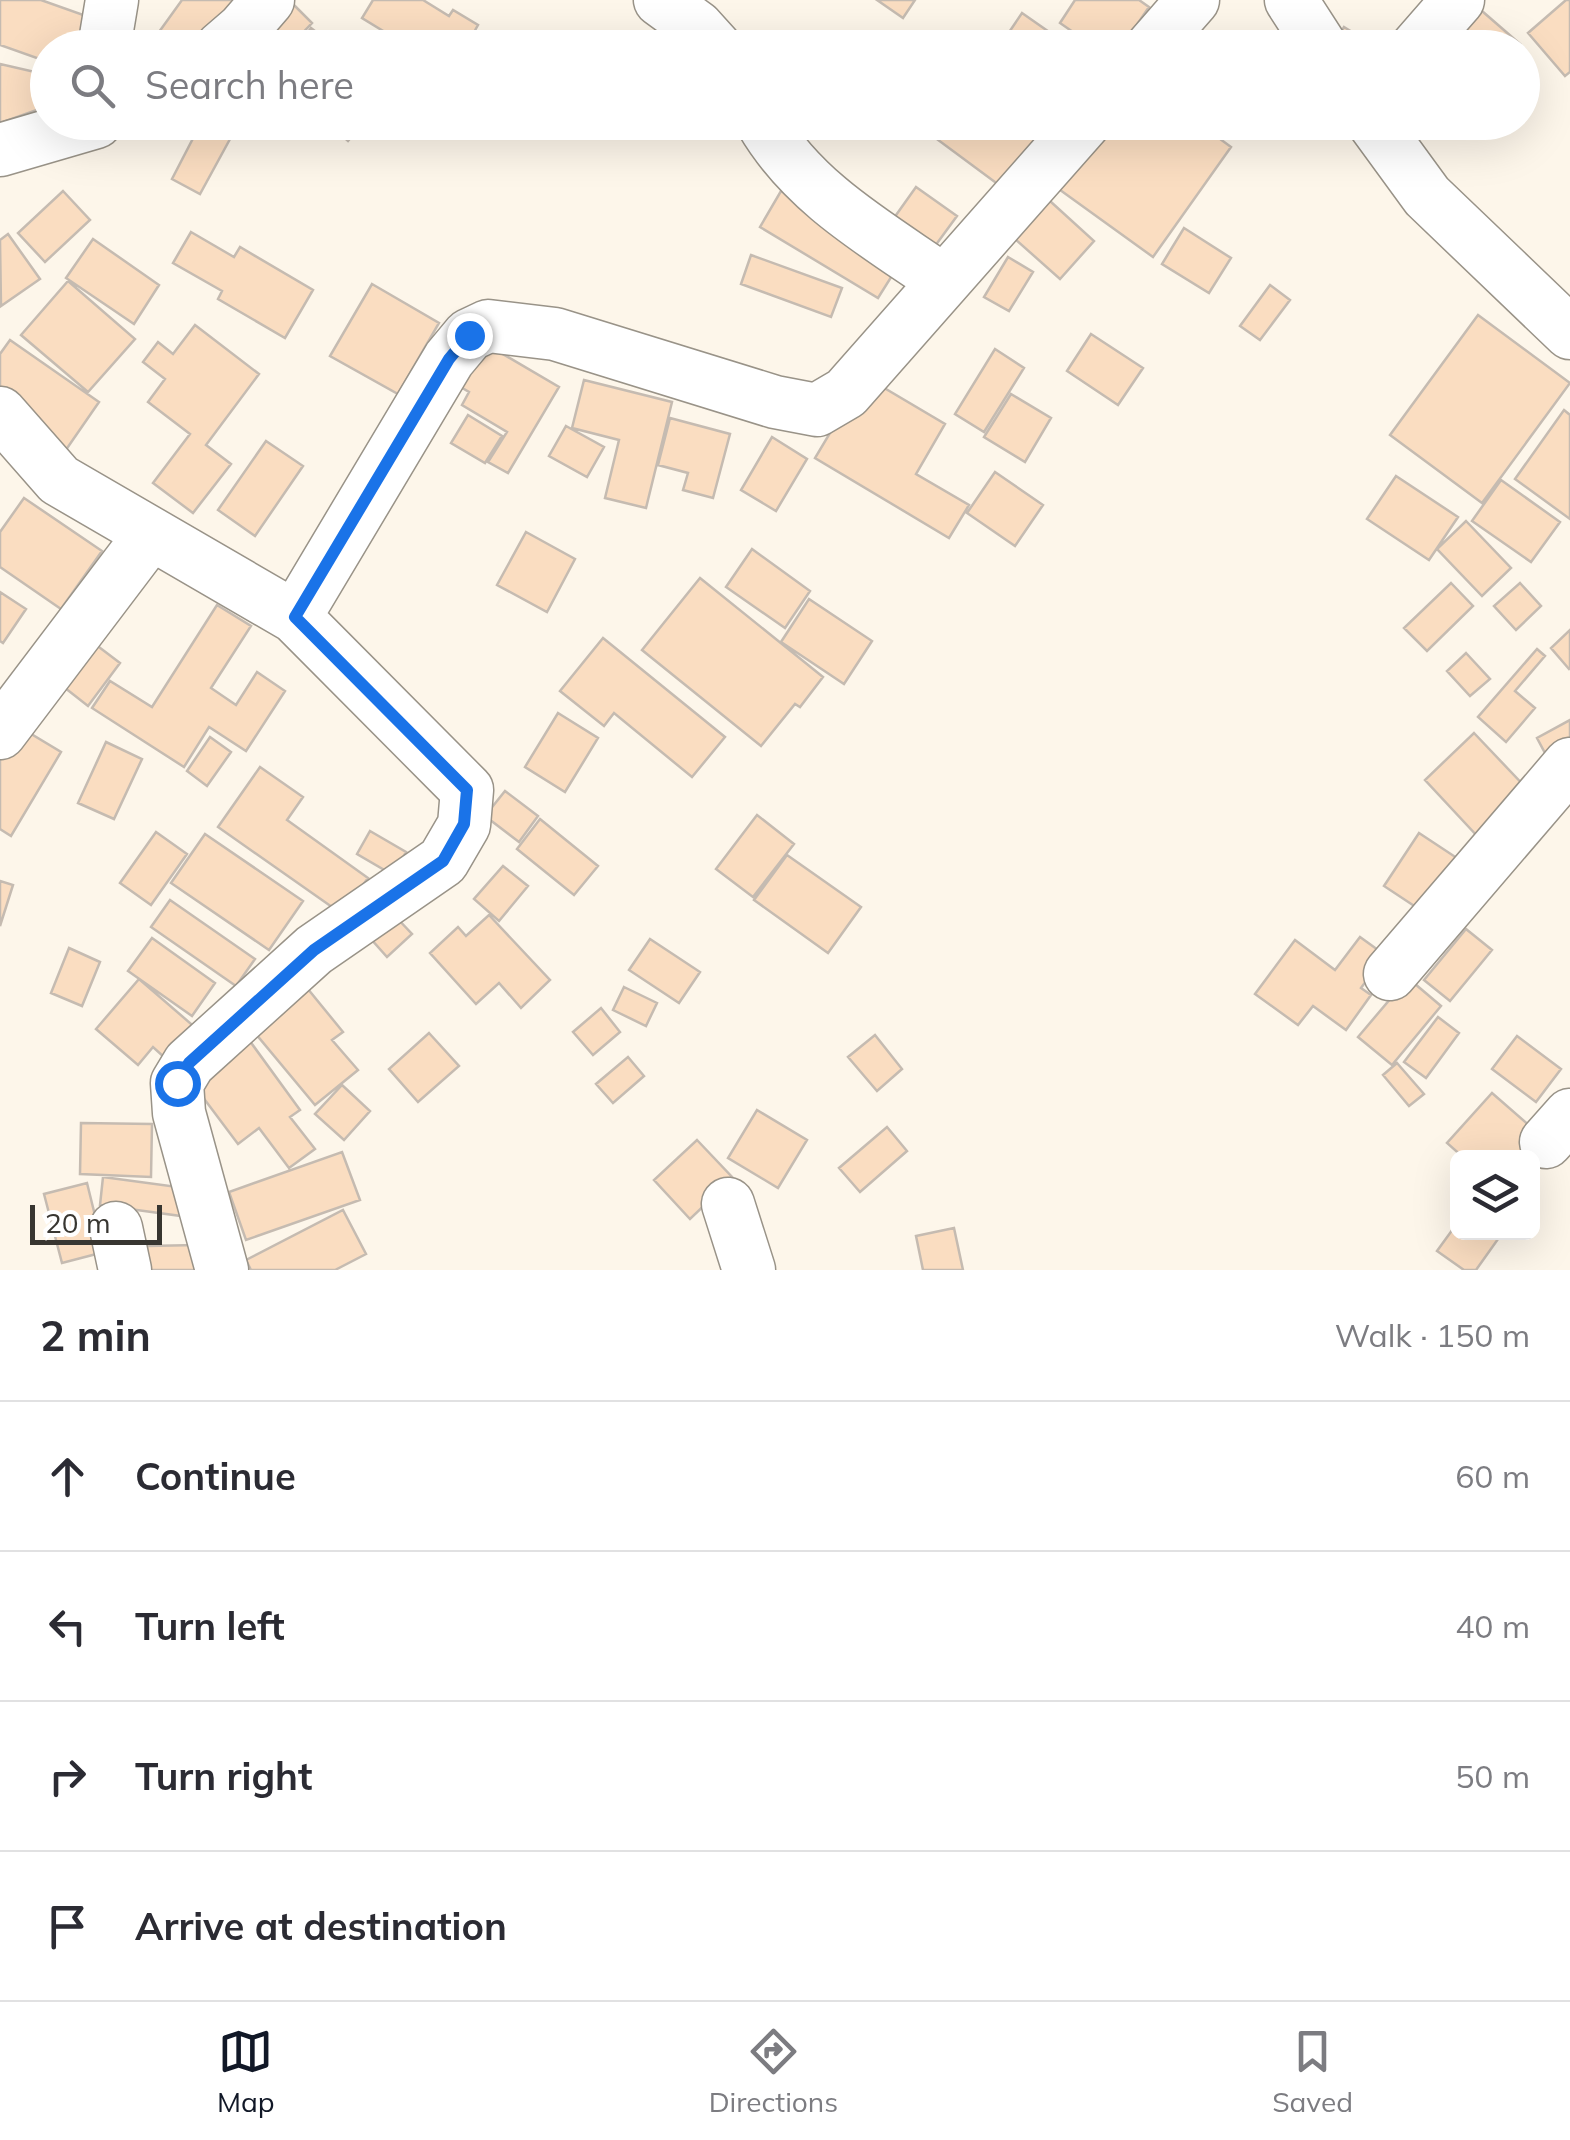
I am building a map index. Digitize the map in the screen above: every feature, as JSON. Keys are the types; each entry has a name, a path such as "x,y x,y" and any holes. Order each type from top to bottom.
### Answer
{"street":[{"path":"107,30 112,0"},
{"path":"244,30 268,0"},
{"path":"660,0 699,30"},
{"path":"1167,30 1193,0"},
{"path":"1291,0 1310,30"},
{"path":"1432,30 1458,0"},
{"path":"0,150 34,140"},
{"path":"774,140 818,192 944,282"},
{"path":"295,617 449,359 469,335 488,326 556,334 775,402 817,410 846,393 1069,140"},
{"path":"1386,140 1427,196 1570,333"},
{"path":"0,413 59,480 295,617 467,790 464,824 443,861 314,950 189,1063 177,1083 178,1113 222,1270"},
{"path":"0,732 150,534"},
{"path":"1390,974 1570,764"},
{"path":"728,1204 748,1270"}],"building":[{"path":"0,0 41,0 89,17 85,30 30,30 30,56 0,45"},
{"path":"182,0 234,0 212,30 160,30"},
{"path":"373,0 423,0 449,16 453,10 478,25 475,30 382,30 362,18"},
{"path":"877,0 915,0 903,18"},
{"path":"1075,0 1139,0 1149,7 1133,30 1070,30 1060,23"},
{"path":"1570,0 1570,72 1565,76 1540,47 1540,30 1531,30"},
{"path":"292,3 312,23 305,30 277,30 271,25"},
{"path":"1482,11 1504,30 1464,30"},
{"path":"1022,13 1046,30 1010,30"},
{"path":"667,16 676,30 656,30"},
{"path":"0,64 30,71 30,112 0,123"},
{"path":"192,140 229,140 200,194 172,179"},
{"path":"938,140 1037,140 1003,188"},
{"path":"1078,140 1221,140 1231,147 1153,257 1049,182"},
{"path":"916,187 957,216 924,261 884,232"},
{"path":"63,191 90,220 45,262 18,233"},
{"path":"781,191 900,263 878,298 760,227"},
{"path":"1039,191 1094,241 1060,279 1005,230"},
{"path":"1184,228 1231,258 1209,293 1162,264"},
{"path":"191,232 234,257 240,247 313,290 285,338 218,299 222,291 173,263"},
{"path":"8,234 40,279 1,306 0,240"},
{"path":"93,239 159,285 134,324 66,278"},
{"path":"751,255 842,288 831,317 741,284"},
{"path":"1008,257 1033,272 1009,311 984,297"},
{"path":"68,281 135,339 88,392 21,335"},
{"path":"372,284 439,323 398,394 330,356"},
{"path":"1270,285 1290,300 1260,340 1240,326"},
{"path":"1478,315 1570,383 1482,503 1390,435"},
{"path":"195,325 259,374 206,445 231,464 193,513 153,483 190,434 148,402 165,379 143,362 158,342 173,354"},
{"path":"462,330 559,387 508,473 488,462 507,432 462,405 469,392 437,373"},
{"path":"1091,334 1143,368 1118,405 1067,371"},
{"path":"10,340 99,402 61,457 0,414 0,354"},
{"path":"995,349 1024,368 984,432 955,414"},
{"path":"864,376 945,424 916,474 969,505 949,538 815,458"},
{"path":"584,380 672,402 646,508 605,498 619,440 572,428"},
{"path":"1011,394 1051,418 1025,462 984,437"},
{"path":"1564,410 1570,415 1570,519 1515,479"},
{"path":"468,415 502,436 485,463 451,443"},
{"path":"670,418 730,434 713,498 683,490 688,473 658,465"},
{"path":"566,426 604,447 587,477 549,456"},
{"path":"772,437 807,459 776,511 741,490"},
{"path":"266,441 303,466 255,536 218,510"},
{"path":"995,472 1043,505 1015,546 967,513"},
{"path":"1396,476 1458,517 1429,560 1367,519"},
{"path":"1501,480 1560,522 1531,562 1472,521"},
{"path":"24,498 102,551 61,609 0,567 0,532"},
{"path":"1466,521 1511,568 1482,596 1437,549"},
{"path":"526,532 575,559 547,612 497,585"},
{"path":"752,549 810,591 785,628 726,587"},
{"path":"700,578 823,677 761,746 642,650"},
{"path":"1451,583 1473,606 1427,651 1404,628"},
{"path":"1520,583 1541,606 1516,630 1494,606"},
{"path":"0,592 26,609 3,643 0,641"},
{"path":"809,599 872,641 844,684 781,642"},
{"path":"217,605 251,626 211,688 236,705 257,672 285,691 246,751 209,727 184,767 92,708 110,681 152,707"},
{"path":"1570,630 1570,668 1569,669 1551,648"},
{"path":"603,638 725,737 692,777 614,713 604,726 560,691"},
{"path":"91,641 120,663 88,706 60,684"},
{"path":"1537,649 1545,656 1515,691 1535,708 1506,742 1478,717"},
{"path":"1466,653 1490,679 1470,696 1447,671"},
{"path":"558,713 598,738 565,792 525,767"},
{"path":"8,720 61,752 11,836 0,829 0,734"},
{"path":"1570,720 1570,761 1554,770 1537,738"},
{"path":"1474,733 1530,792 1480,839 1425,780"},
{"path":"210,737 231,752 207,786 187,771"},
{"path":"106,742 142,759 114,819 78,803"},
{"path":"260,767 303,797 287,820 368,878 342,914 218,827"},
{"path":"505,791 538,816 519,842 485,816"},
{"path":"757,815 794,844 753,897 716,869"},
{"path":"540,819 598,866 574,895 517,849"},
{"path":"370,831 406,852 393,875 357,854"},
{"path":"156,832 187,854 151,905 120,883"},
{"path":"1419,833 1469,866 1434,919 1384,886"},
{"path":"205,834 303,901 269,950 171,883"},
{"path":"787,855 861,907 828,953 754,900"},
{"path":"503,866 528,886 499,921 474,899"},
{"path":"0,881 13,885 0,926"},
{"path":"170,900 255,959 236,986 151,927"},
{"path":"489,915 550,980 521,1008 499,983 476,1004 430,953 458,927 466,936"},
{"path":"395,916 412,934 387,957 371,939"},
{"path":"1466,929 1492,950 1450,1001 1424,980"},
{"path":"1360,937 1385,955 1361,988 1371,995 1346,1030 1313,1006 1298,1025 1255,994 1295,940 1335,970"},
{"path":"152,938 215,983 192,1016 128,971"},
{"path":"650,939 700,972 679,1003 629,970"},
{"path":"69,948 100,962 82,1006 51,993"},
{"path":"1408,978 1441,1006 1392,1065 1358,1037"},
{"path":"139,979 205,1036 176,1068 153,1047 138,1065 96,1029"},
{"path":"303,983 343,1032 332,1040 358,1070 315,1105 250,1027"},
{"path":"624,987 657,1003 646,1026 613,1010"},
{"path":"601,1008 620,1032 593,1055 573,1032"},
{"path":"1438,1017 1459,1033 1426,1078 1404,1062"},
{"path":"244,1033 300,1110 290,1117 315,1149 289,1168 259,1128 238,1144 187,1076"},
{"path":"429,1033 459,1066 418,1102 389,1069"},
{"path":"875,1035 902,1069 877,1091 848,1057"},
{"path":"1517,1036 1561,1069 1536,1102 1492,1069"},
{"path":"628,1057 644,1076 613,1103 596,1084"},
{"path":"1397,1063 1424,1094 1409,1106 1383,1075"},
{"path":"342,1085 370,1111 344,1140 315,1114"},
{"path":"1492,1093 1539,1134 1524,1150 1455,1150 1447,1143"},
{"path":"757,1110 807,1140 778,1188 728,1158"},
{"path":"81,1123 152,1124 151,1177 80,1174"},
{"path":"887,1127 907,1151 860,1192 839,1168"},
{"path":"697,1140 733,1178 690,1219 654,1180"},
{"path":"342,1152 360,1200 246,1240 229,1192"},
{"path":"103,1177 185,1188 181,1216 100,1205"},
{"path":"87,1183 104,1252 62,1263 44,1194"},
{"path":"343,1210 366,1254 335,1270 251,1270 246,1260"},
{"path":"954,1228 963,1270 923,1270 916,1236"},
{"path":"1450,1233 1450,1240 1497,1240 1476,1270 1464,1270 1437,1251"},
{"path":"197,1245 197,1270 147,1270 147,1246"}],"route":[{"path":"177,1083 189,1063 314,950 443,861 464,824 467,790 295,617 449,359 469,335"}]}
